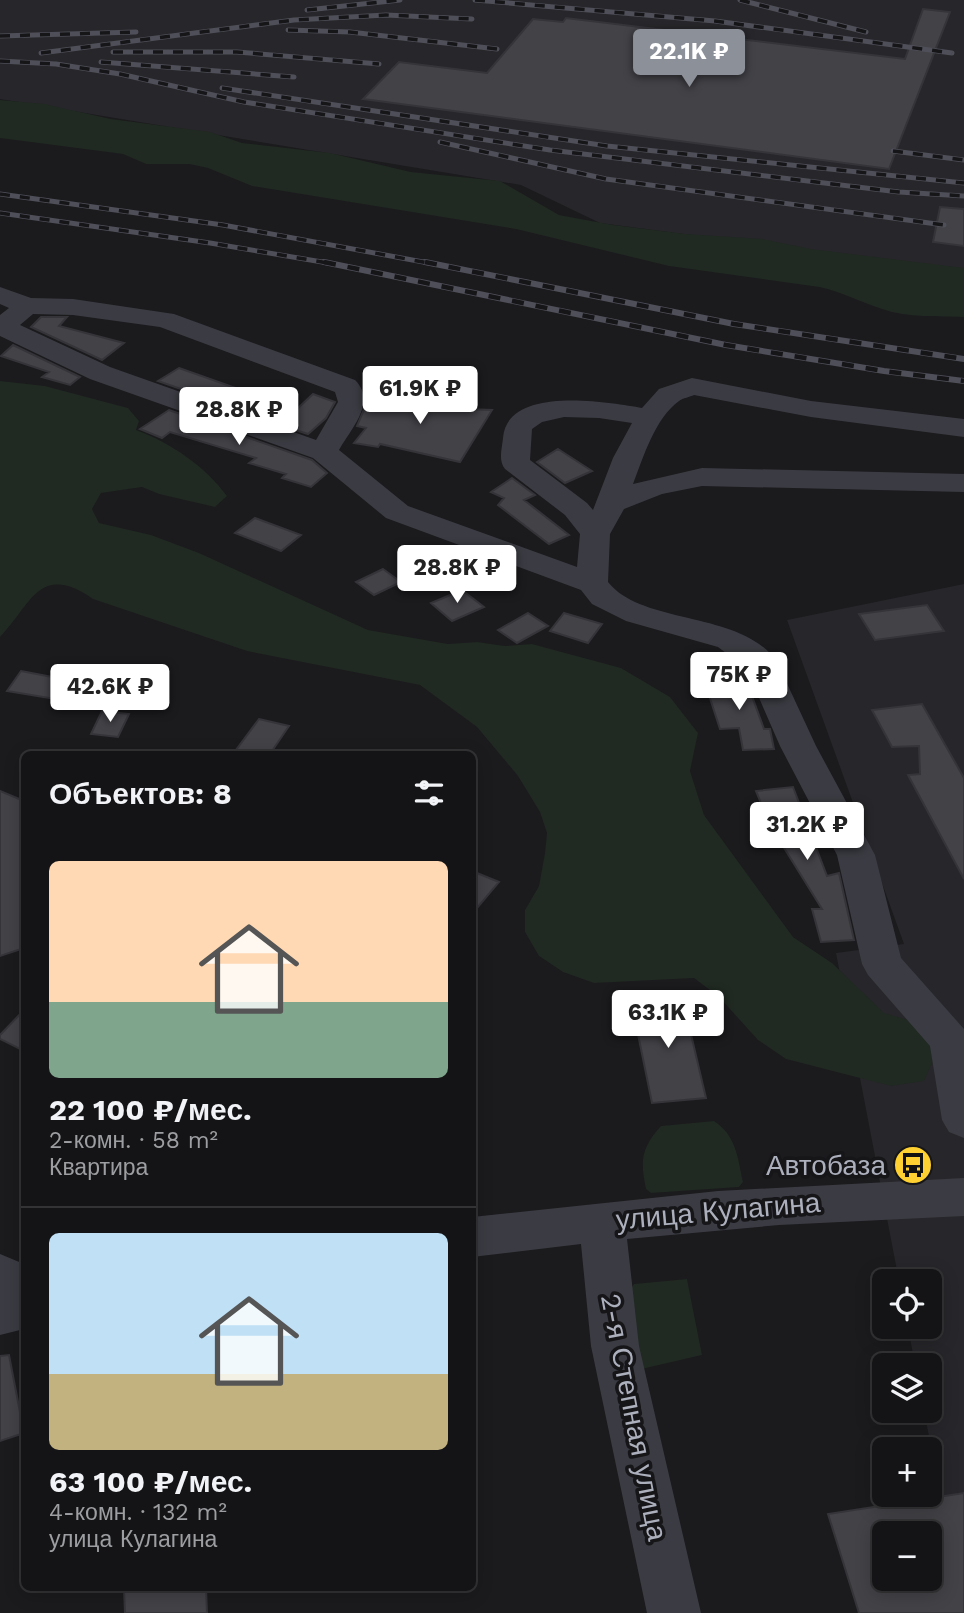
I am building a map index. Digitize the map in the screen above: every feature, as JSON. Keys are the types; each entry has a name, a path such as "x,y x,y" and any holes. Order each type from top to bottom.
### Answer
{"street":[{"path":"7,314 73,307 165,320 345,386 351,392 352,402 323,452"},
{"path":"7,314 100,373 323,452 397,512 592,583 603,597 626,608 730,640 760,662 798,746 856,855 882,964 950,1041 964,1120"},
{"path":"592,583 595,534 612,503 628,458 649,418 669,395 692,386 811,409 964,428"},
{"path":"595,534 576,509 515,463 518,425 530,416 564,410 602,410 649,418"},
{"path":"612,503 654,487 702,477 964,483"},
{"name":"улица Кулагина","path":"476,1237 602,1221 815,1202 964,1197"},
{"name":"2-я Степная улица","path":"602,1221 615,1346 674,1613"},
{"path":"0,1274 21,1285"},
{"path":"0,1314 21,1309"}],"shaded area":[{"path":"0,0 964,0 964,271 600,223 521,185 0,99"},
{"path":"0,100 44,104 111,119 210,132 242,143 330,153 411,172 500,181 559,215 613,225 686,234 762,239 811,249 964,268 964,317 902,314 819,287 669,266 516,229 252,186 208,168 189,164 146,164 123,154 0,138"},
{"path":"0,381 45,386 128,408 139,421 136,430 162,442 198,465 227,496 215,507 159,494 142,487 101,493 92,509 99,523 151,535 199,553 368,630 448,644 532,644 621,668 670,697 698,733 690,771 704,815 793,937 832,963 884,1013 922,1024 936,1054 924,1081 891,1086 786,1059 758,1040 719,997 694,978 594,983 563,972 539,956 525,932 525,910 539,886 545,853 547,833 540,812 518,776 477,727 420,685 247,651 93,599 75,589 60,585 48,586 38,592 0,637"},
{"path":"964,584 964,1613 942,1502 942,1437 929,1437 926,1423 942,1423 942,1353 913,1353 910,1339 942,1339 942,1269 897,1269 836,953 904,944 787,620"},
{"path":"714,1121 732,1140 743,1182 739,1187 651,1193 646,1189 644,1155 649,1141 661,1126"},
{"path":"687,1279 702,1355 633,1371 625,1299 634,1284"}],"building":[{"path":"923,9 950,12 889,169 363,99 399,62 487,73 533,19 563,22 566,18 905,59"},
{"path":"940,207 964,209 964,246 933,242"},
{"path":"41,317 67,317 59,326 124,343 102,360 31,327"},
{"path":"13,345 80,377 70,385 42,377 49,372 1,356"},
{"path":"179,368 250,393 232,407 158,381"},
{"path":"384,388 420,392 413,407 492,410 460,462 380,444 378,447 354,443 366,428 357,426 365,407 373,409"},
{"path":"313,394 335,402 326,418 308,434 280,425"},
{"path":"169,410 312,460 327,473 311,487 282,478 286,474 249,463 256,458 170,432 162,438 140,429"},
{"path":"558,449 592,471 565,483 537,462"},
{"path":"512,478 535,495 524,500 569,535 549,544 498,505 504,498 491,492"},
{"path":"255,518 301,535 281,551 235,533"},
{"path":"383,569 401,582 374,595 356,582"},
{"path":"462,590 484,607 452,621 431,603"},
{"path":"927,605 944,631 875,640 859,614"},
{"path":"528,613 548,626 517,643 498,630"},
{"path":"564,613 602,624 588,643 550,631"},
{"path":"21,671 68,680 55,699 7,691"},
{"path":"745,677 764,729 770,729 774,749 743,750 739,728 720,729 704,680"},
{"path":"922,704 964,778 964,879 908,775 920,774 919,746 892,747 872,710"},
{"path":"102,711 129,714 118,737 91,734"},
{"path":"259,719 289,726 272,751 235,751"},
{"path":"793,787 827,876 839,873 854,940 821,942 812,909 822,909 781,843 769,844 762,824 769,823 756,791"},
{"path":"0,791 21,800 21,949 0,956"},
{"path":"476,873 499,882 476,909"},
{"path":"682,996 706,1098 652,1103 631,1000"},
{"path":"21,1013 21,1050 0,1039 0,1035"},
{"path":"9,1355 21,1417 21,1434 0,1441 0,1356"},
{"path":"964,1493 964,1613 859,1613 828,1514 873,1507 942,1507 942,1496"},
{"path":"124,1591 206,1591 207,1613 125,1613"}],"railway":[{"path":"307,10 400,0"},
{"path":"475,0 715,21 952,53"},
{"path":"740,0 866,32"},
{"path":"41,53 294,20 386,15 472,19"},
{"path":"288,30 350,32 497,49"},
{"path":"0,36 136,32"},
{"path":"113,52 237,52 379,64"},
{"path":"0,61 56,64 120,74 244,102 550,150 899,192 964,196"},
{"path":"101,62 294,77"},
{"path":"222,88 607,146 964,183"},
{"path":"440,142 606,179 944,225"},
{"path":"893,151 964,160"},
{"path":"0,194 223,225 434,264"},
{"path":"0,213 332,264"},
{"path":"324,262 332,264"},
{"path":"425,262 734,324 964,359"},
{"path":"332,264 726,345 964,381"}],"place":[{"name":"Автобаза","path":"913,1165"}]}
